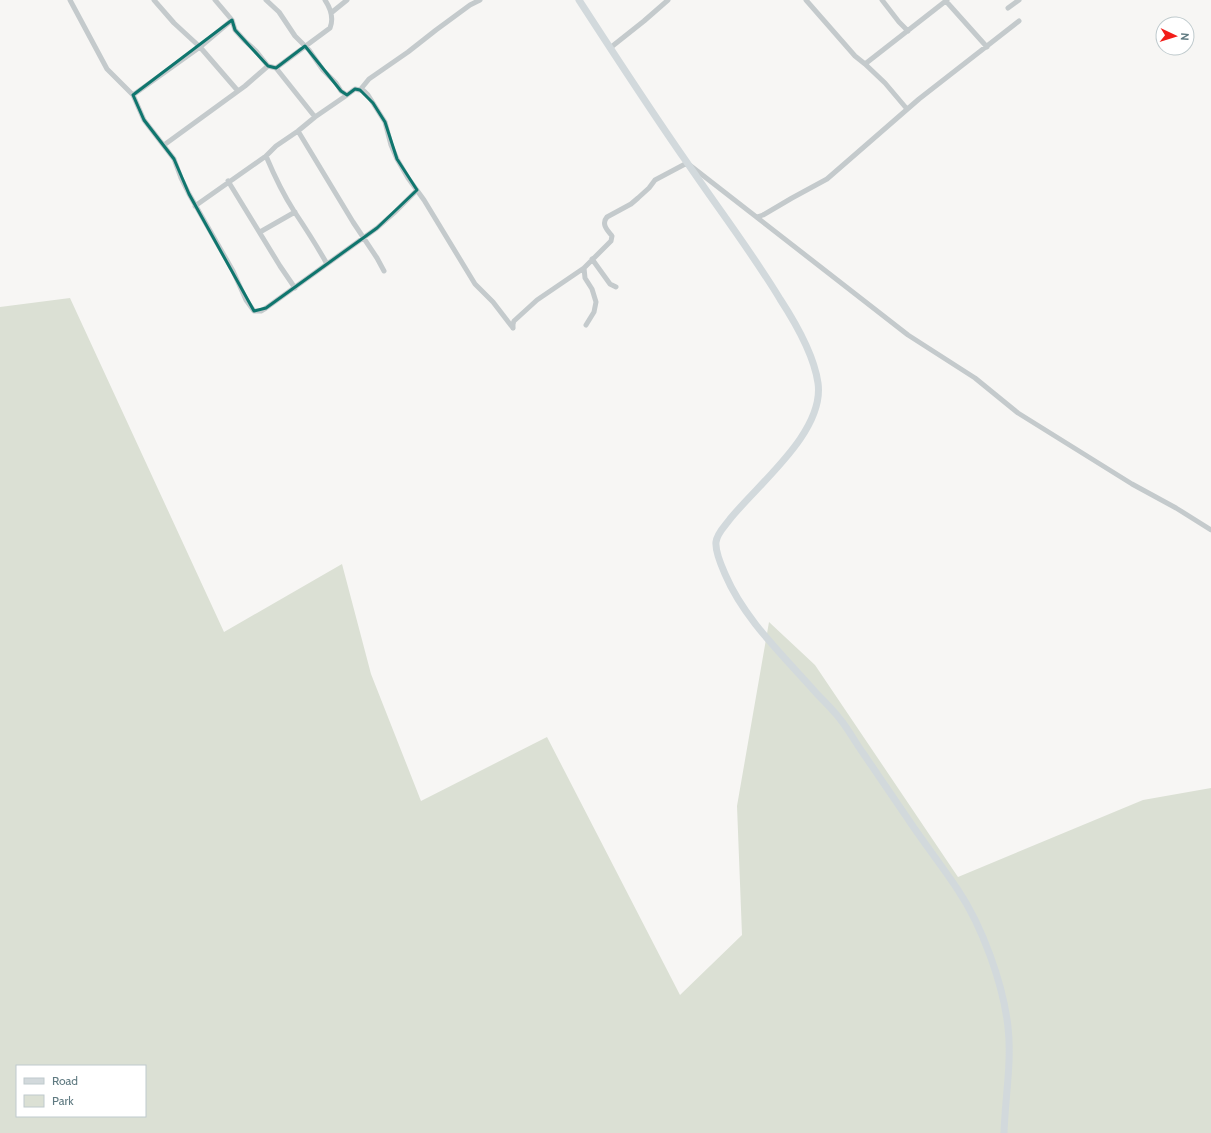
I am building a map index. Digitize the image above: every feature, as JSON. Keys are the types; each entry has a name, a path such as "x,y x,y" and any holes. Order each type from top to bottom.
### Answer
{"main road":[{"path":"579,0 687,163 767,277 805,343 818,385 817,402 813,418 793,449 737,510 720,532 716,544 720,560 724,573 737,599 760,630 840,719 967,905 994,966 1006,1011 1009,1053 1004,1133"}],"street":[{"path":"70,0 107,69 133,95 144,120 174,159 181,178 195,206 233,271 246,300 254,311 261,311 363,238 389,218 417,190"},
{"path":"154,0 174,23 200,47 238,91"},
{"path":"215,0 232,20 235,30 256,51 268,66 276,68 314,117"},
{"path":"266,0 278,12 295,36 341,91 347,95"},
{"path":"276,68 330,28 332,23 331,13 325,0"},
{"path":"331,13 347,0"},
{"path":"360,90 368,79 408,52 470,5 480,0"},
{"path":"610,48 668,0"},
{"path":"806,0 855,56 885,83 907,109"},
{"path":"882,0 908,30"},
{"path":"865,64 894,43 946,0 987,47"},
{"path":"1008,8 1019,0"},
{"path":"133,95 200,47 232,20"},
{"path":"757,217 827,179 907,109 1019,21"},
{"path":"164,145 238,91 268,66"},
{"path":"195,206 266,156 276,146 298,131 314,117 355,89 360,90 368,95 381,114 397,159 424,200 475,284 493,302 513,328 514,321 537,300 584,268 612,240 612,236 604,225 610,214 623,208 638,198 655,180 687,163 908,335 975,378 1018,413 1132,484 1176,508 1211,530"},
{"path":"298,131 384,271"},
{"path":"266,156 275,176 295,212 327,264"},
{"path":"228,182 295,288"},
{"path":"260,232 295,212"},
{"path":"592,260 610,284 616,287"},
{"path":"584,268 586,278 592,289 596,302 594,312 586,325"}],"highlighted area":[{"path":"232,20 235,30 268,66 276,68 305,46 341,91 347,95 355,89 360,90 373,103 385,122 397,159 417,190 377,228 266,308 254,311 189,194 174,159 144,120 133,95"}],"green space":[{"path":"70,298 224,632 342,564 371,674 421,801 547,737 680,995 742,935 737,806 769,622 815,665 958,877 1143,800 1211,788 1211,1133 0,1133 0,307"}]}
